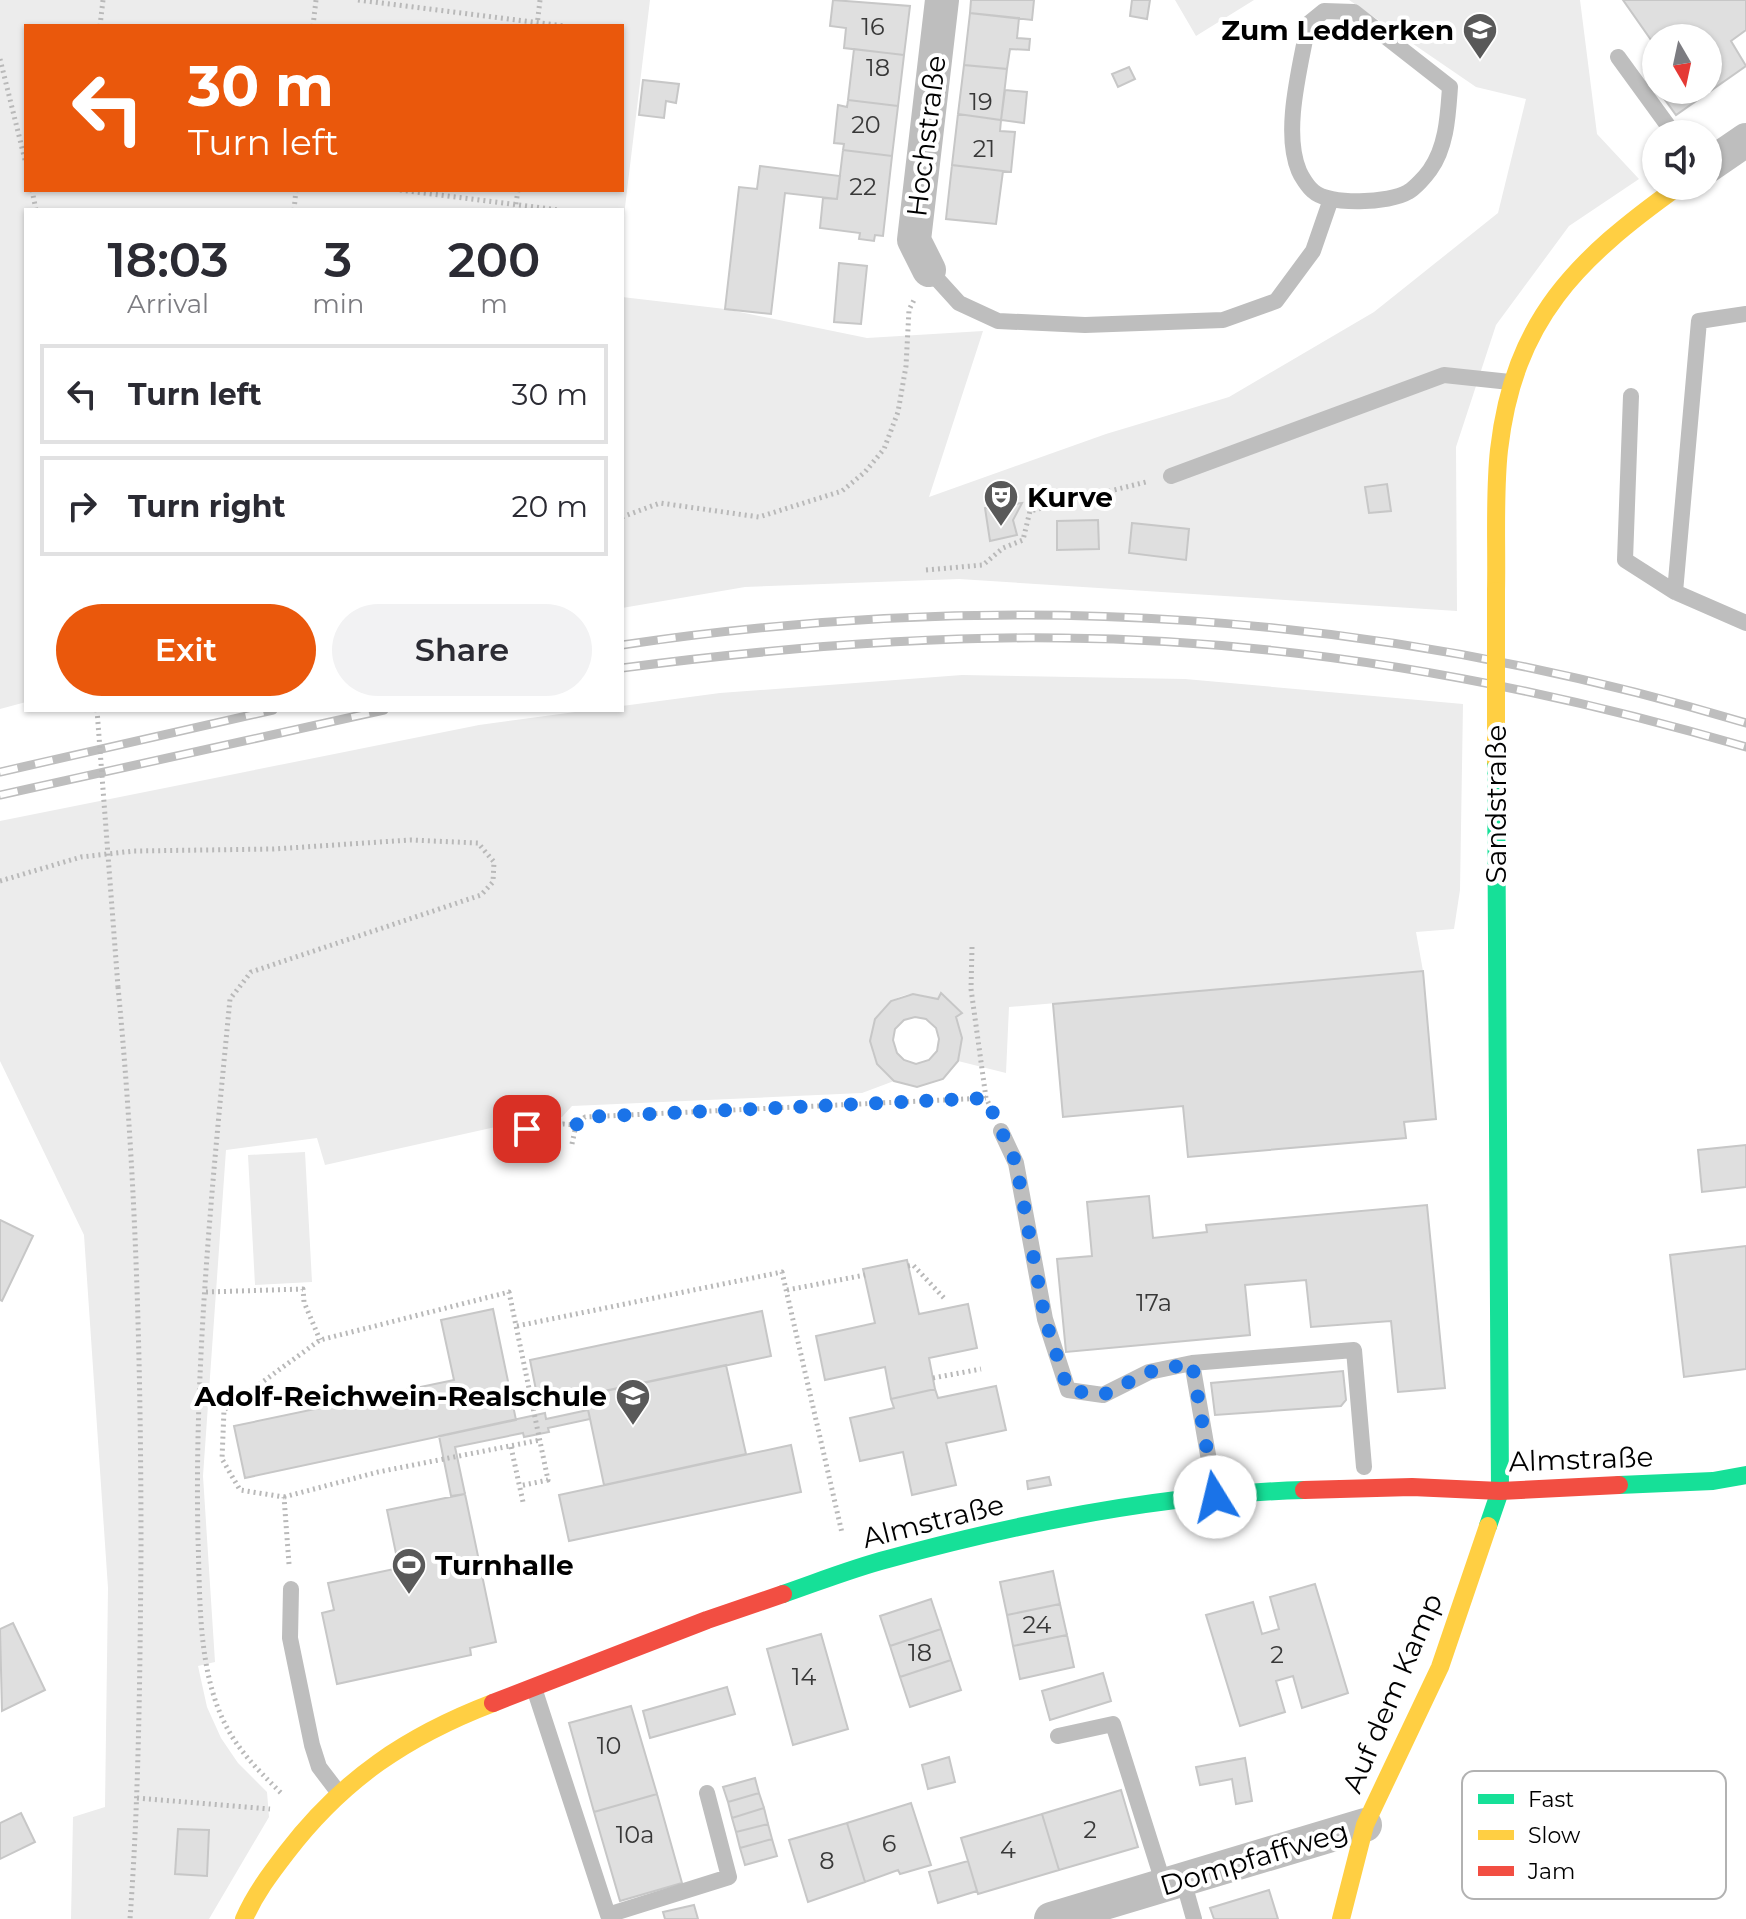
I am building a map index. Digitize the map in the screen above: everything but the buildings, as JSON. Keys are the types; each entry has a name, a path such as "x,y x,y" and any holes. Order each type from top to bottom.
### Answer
{"street":[{"name":"Hochstraße","path":"929,270 914,240 942,0"},
{"path":"1722,156 1746,140"},
{"name":"Sandstraße","path":"1500,1491 1496,591 1499,452 1504,410 1521,354 1544,310 1575,270 1622,227 1660,200"},
{"name":"Almstraße","path":"244,1919 257,1890 309,1823 339,1793 386,1755 444,1722 707,1620 886,1559 1026,1526 1139,1505 1267,1491 1412,1487 1500,1491 1713,1481 1746,1475"},
{"name":"Auf dem Kamp","path":"1341,1919 1365,1825 1440,1667 1500,1491"},
{"name":"Dompfaffweg","path":"1051,1919 1365,1825"}],"lane":[{"path":"1324,11 1354,12 1450,87 1446,129 1431,169 1409,192 1382,201 1331,199 1313,192 1299,170 1293,141 1295,99 1308,24 1324,11"},
{"path":"1618,57 1664,120"},
{"path":"929,270 959,303 998,321 1085,325 1223,320 1276,301 1313,251 1331,199"},
{"path":"1675,592 1699,321 1746,314"},
{"path":"1171,476 1444,375 1512,382"},
{"path":"1631,396 1625,560 1675,592 1746,623"},
{"path":"1001,1131 1016,1163 1045,1319 1068,1390 1103,1395 1149,1372 1192,1363 1354,1350 1364,1467"},
{"path":"1192,1363 1215,1497"},
{"path":"291,1589 290,1638 312,1745 319,1767 339,1793"},
{"path":"533,1686 611,1917 729,1877 707,1793"},
{"path":"1058,1736 1113,1724 1173,1882 1194,1919"}],"path":[{"path":"100,24 103,0"},
{"path":"313,24 316,0"},
{"path":"358,0 537,24 540,0"},
{"path":"0,59 24,156"},
{"path":"413,192 516,208"},
{"path":"624,516 660,503 759,517 842,491 865,472 884,449 898,412 906,366 909,310 929,270"},
{"path":"926,570 983,565 1003,548 1023,540 1030,511 1171,476"},
{"path":"97,712 136,1237 141,1404 140,1671 130,1919"},
{"path":"0,881 81,857 134,851 274,849 410,840 478,843 494,862 493,882 481,895 251,972 230,999 206,1292 197,1475 199,1576 206,1661 219,1711 231,1737 251,1765 309,1823"},
{"path":"972,947 971,989 986,1098 1001,1131"},
{"path":"572,1144 576,1125 585,1117 986,1098"},
{"path":"527,1129 576,1125"},
{"path":"908,1266 913,1265 944,1298"},
{"path":"517,1326 782,1272 842,1534"},
{"path":"787,1290 865,1275"},
{"path":"206,1292 303,1289 304,1302 320,1340"},
{"path":"519,1486 548,1480 540,1440 517,1326 509,1292 320,1340 224,1410 222,1459 240,1490 284,1497 378,1472 540,1440"},
{"path":"933,1378 981,1369"},
{"path":"511,1447 523,1502"},
{"path":"284,1497 291,1589"},
{"path":"137,1798 267,1808 309,1823"}],"shaded area":[{"path":"0,0 650,0 624,215 624,208 24,208 24,703 0,709"},
{"name":"Zum Ledderken","path":"1175,0 1254,0 1196,36"},
{"path":"1349,0 1580,0 1597,134 1639,179 1569,226 1496,325 1456,447 1457,611 959,579 745,587 624,608 624,297 725,309 867,338 983,331 929,497 1106,434 1229,397 1374,312 1498,213 1526,99 1476,87"},
{"path":"962,675 1185,679 1463,704 1460,890 1454,929 1416,932 1423,971 1009,1007 1006,1073 958,1061 962,1038 956,1017 962,1012 942,994 938,999 914,994 892,1001 883,1009 873,1029 871,1041 877,1063 894,1081 862,1093 572,1106 562,1117 531,1119 325,1165 317,1138 226,1150 203,1476 215,1662 198,1666 207,1707 221,1738 238,1763 267,1792 269,1817 209,1919 71,1919 73,1817 105,1807 108,1588 84,1235 0,1061 0,821 479,725 575,712 624,712 624,706 720,693"},
{"path":"305,1152 312,1282 255,1285 248,1155"}],"railway":[{"path":"624,645 765,627 907,617 1048,615 1188,621 1328,634 1467,656 1607,685 1746,723"},
{"path":"624,668 786,650 1007,638 1149,641 1235,647 1321,656 1493,684 1746,747"},
{"path":"0,772 264,712"},
{"path":"0,795 375,712"}],"traffic: fast":[{"path":"1488,1526 1500,1491 1496,761"},
{"path":"1619,1485 1713,1481 1746,1475"},
{"path":"783,1594 875,1563 1042,1522 1199,1497 1304,1490"}],"traffic: slow":[{"path":"1496,591 1499,450 1507,404 1519,364 1556,296 1610,240 1660,200"},
{"path":"1496,591 1496,761"},
{"path":"1341,1919 1365,1825 1440,1667 1488,1526"},
{"path":"244,1919 287,1852 308,1826 354,1781 405,1745 493,1703"}],"traffic: jam":[{"path":"1304,1490 1412,1487 1500,1491 1619,1485"},
{"path":"493,1703 707,1620 783,1594"}],"place":[{"name":"Zum Ledderken","path":"1480,61"},
{"name":"Kurve","path":"1001,528"},
{"name":"Adolf-Reichwein-Realschule","path":"633,1427"},
{"name":"Turnhalle","path":"409,1596"}],"route":[{"path":"527,1129 576,1125 585,1117 986,1098 1016,1163 1045,1319 1068,1390 1103,1395 1149,1372 1192,1363 1215,1497"}]}
